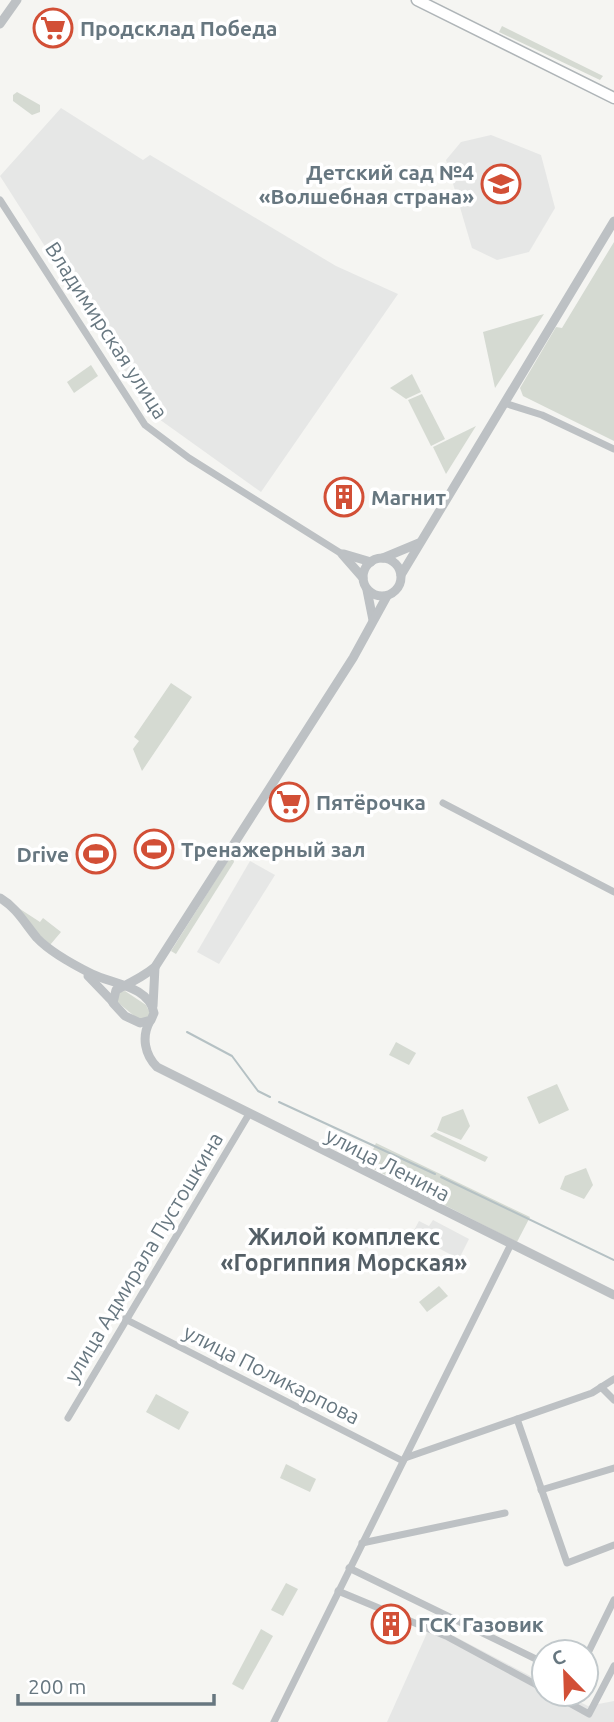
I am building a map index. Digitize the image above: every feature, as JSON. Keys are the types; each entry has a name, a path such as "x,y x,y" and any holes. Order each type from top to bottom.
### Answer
{"main road":[{"path":"417,0 614,98"}],"street":[{"path":"0,24 16,0"},
{"name":"Владимирская улица","path":"0,200 145,425 189,458 342,554 371,562"},
{"path":"113,1003 116,990 155,967 373,623 387,596 398,588 401,575 419,543 614,220"},
{"path":"504,403 542,415 614,449"},
{"path":"373,623 365,583 371,562 419,543"},
{"name":"Владимирская улица","path":"342,554 365,583"},
{"path":"383,558 392,561 401,575"},
{"path":"365,583 378,596 387,596"},
{"path":"443,803 614,892"},
{"path":"0,900 45,948 97,982 113,1003 145,1034 151,1020 155,967"},
{"path":"0,900 53,951 91,974 142,995 152,1006"},
{"path":"134,1022 146,1023 151,1020"},
{"name":"улица Ленина","path":"145,1034 150,1060 158,1067 614,1295"},
{"name":"улица Адмирала Пустошкина","path":"68,1418 249,1114"},
{"path":"274,1722 511,1244"},
{"name":"улица Поликарпова","path":"125,1319 404,1459"},
{"path":"404,1459 601,1387 614,1379"},
{"path":"601,1387 614,1399"},
{"path":"516,1419 566,1563 614,1545"},
{"path":"541,1490 614,1468"},
{"path":"362,1543 505,1513"},
{"path":"349,1568 530,1656"},
{"path":"338,1591 446,1636 530,1681"},
{"path":"595,1638 614,1600"},
{"path":"600,1692 614,1665"}],"shaded area":[{"path":"502,26 603,76 600,80 499,32"},
{"path":"17,92 40,105 40,112 32,115 13,101 13,95"},
{"path":"61,108 143,160 150,155 336,266 398,294 261,492 152,414 0,176"},
{"name":"Детский сад №4 «Волшебная страна»","path":"491,135 541,155 555,208 529,252 497,260 472,248 446,160 461,142"},
{"path":"614,242 614,441 523,396 520,388 556,327 562,328"},
{"path":"544,314 495,388 483,332"},
{"path":"91,365 98,376 74,393 67,382"},
{"path":"412,374 421,392 406,399 390,388"},
{"path":"422,394 445,439 431,446 408,400"},
{"path":"476,426 446,474 433,447"},
{"path":"171,683 192,697 142,771 133,749 139,741 134,737"},
{"path":"233,857 234,862 176,954 171,951 229,859"},
{"path":"250,861 275,875 219,964 197,952"},
{"path":"0,896 40,922 43,918 61,932 50,945"},
{"path":"125,991 146,1005 150,1013 148,1018 139,1020 115,1000 117,993"},
{"path":"396,1042 416,1053 409,1065 389,1055"},
{"path":"557,1084 569,1110 539,1124 527,1097"},
{"path":"463,1109 470,1126 461,1140 437,1130 442,1117"},
{"path":"435,1132 488,1157 485,1162 430,1136"},
{"path":"376,1143 530,1217 517,1242 366,1165"},
{"path":"586,1168 593,1185 584,1199 560,1189 565,1176"},
{"path":"433,1220 469,1239 459,1259 412,1234 419,1221 429,1226"},
{"path":"439,1286 448,1296 427,1312 419,1302"},
{"path":"156,1394 189,1412 179,1430 146,1412"},
{"path":"286,1464 316,1479 310,1492 280,1478"},
{"path":"286,1583 298,1589 283,1616 271,1610"},
{"path":"431,1624 530,1676 530,1708 600,1708 600,1704 614,1701 614,1722 387,1722"},
{"path":"261,1629 273,1636 243,1690 232,1684"}],"waterway":[{"path":"187,1032 232,1056 258,1091 270,1097"},
{"path":"279,1102 435,1174"},
{"path":"441,1177 614,1260"}],"place":[{"name":"Продсклад Победа","path":"53,28"},
{"name":"Детский сад №4 «Волшебная страна»","path":"501,184"},
{"name":"Магнит","path":"344,497"},
{"name":"Пятёрочка","path":"289,802"},
{"name":"Тренажерный зал","path":"154,849"},
{"name":"Drive","path":"96,854"},
{"name":"ГСК Газовик","path":"391,1624"}],"district":[{"name":"Жилой комплекс «Горгиппия Морская»","path":"344,1249"}]}
